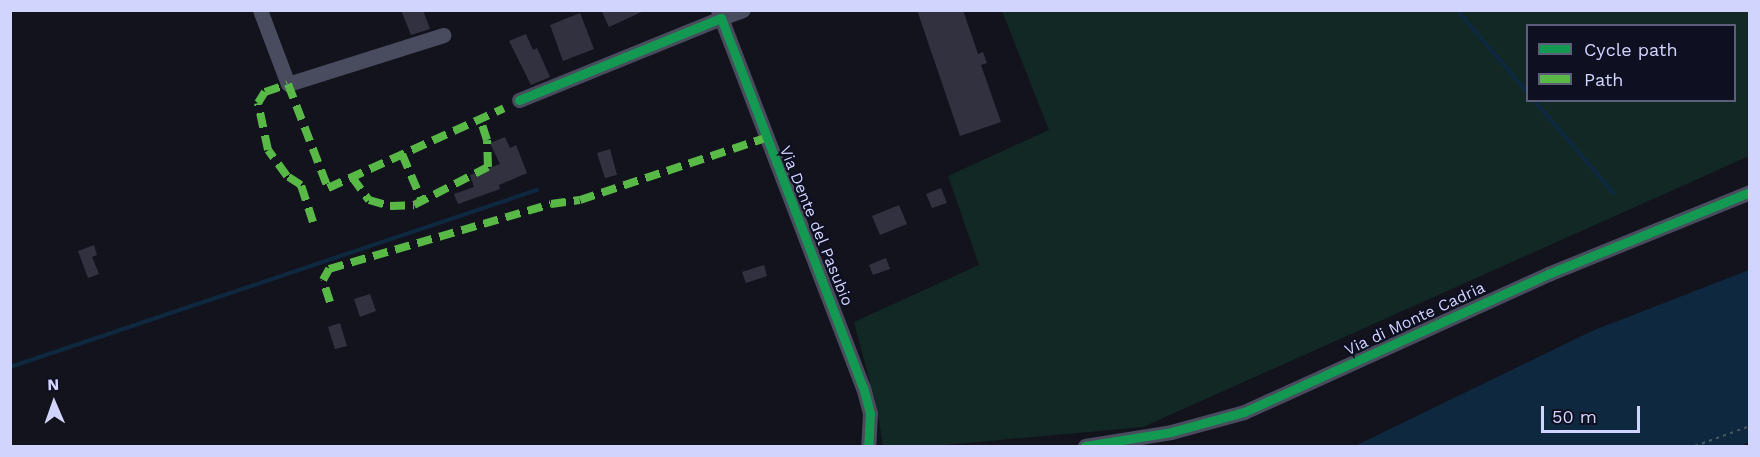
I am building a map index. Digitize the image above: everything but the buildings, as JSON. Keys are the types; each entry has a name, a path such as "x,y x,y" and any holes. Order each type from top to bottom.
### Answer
{"street":[{"path":"260,10 288,84 443,34"},
{"path":"519,100 719,14 743,10"},
{"name":"Via Dente del Pasubio","path":"719,14 863,387 870,413 868,447"},
{"name":"Via di Monte Cadria","path":"1085,447 1171,432 1244,412 1548,274 1749,192"}],"path":[{"path":"1695,447 1749,426"}],"green space":[{"path":"1002,11 1749,11 1749,156 1143,427 934,446 883,446 877,408 854,322 979,265 948,176 1049,130"}],"water":[{"path":"1749,270 1749,442 1741,446 1355,446 1592,331"}],"waterway":[{"path":"1457,10 1526,91"},
{"path":"1536,102 1614,194"},
{"path":"10,367 537,190"}],"marked path":[{"path":"313,222 301,185 287,176 268,150 258,103 265,92 288,84 328,188 504,108"},
{"path":"352,177 369,200 390,206 414,205 488,167 487,140 480,118"},
{"path":"330,302 323,280 329,269 551,204 580,200 765,138"},
{"path":"402,154 422,201"}],"cycle path":[{"path":"519,100 721,18 863,387 870,413 868,446"},
{"path":"1085,446 1171,432 1244,412 1548,274 1750,192"}]}
